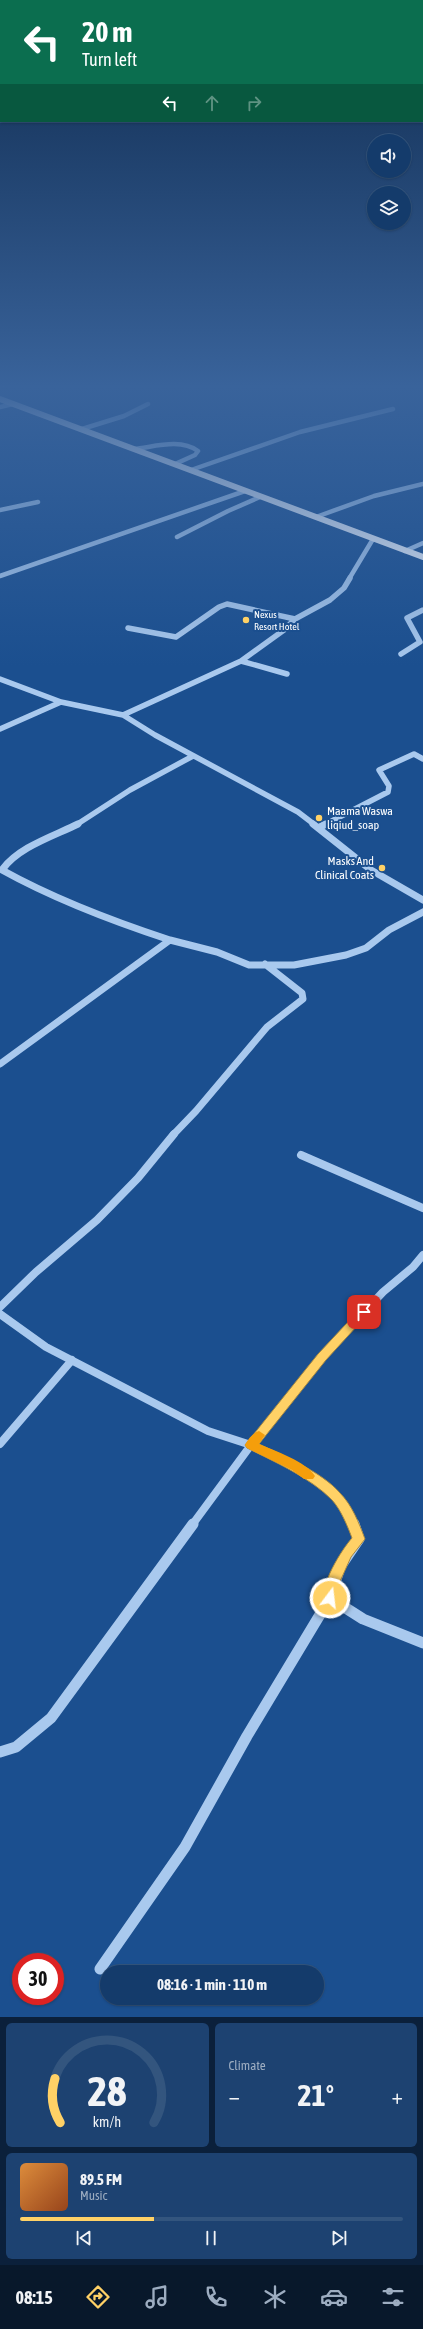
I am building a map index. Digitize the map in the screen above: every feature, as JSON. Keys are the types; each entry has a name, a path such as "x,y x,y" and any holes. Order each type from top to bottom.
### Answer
{"main road":[{"path":"209,477 423,557"}],"street":[{"path":"316,517 374,496 423,484"},
{"path":"0,576 245,491"},
{"path":"177,537 205,524 227,509 260,497"},
{"path":"0,510 38,502"},
{"path":"123,716 241,661 284,630 295,619 337,595 373,539"},
{"path":"405,551 423,543"},
{"path":"128,628 168,637 176,637 227,604 295,619"},
{"path":"401,654 420,642 418,636 407,624 407,618 423,610"},
{"path":"241,661 287,674"},
{"path":"0,679 61,702 123,716 193,756 267,795 320,827 354,858 382,878 423,900"},
{"path":"0,728 61,702"},
{"path":"320,827 388,792 389,786 379,770 384,766 414,754 423,759"},
{"path":"193,756 130,790 88,819 26,850 7,863 1,870 43,893 120,924 170,940 217,952 249,965 294,965 346,955 366,948 389,930 423,912"},
{"path":"0,1064 81,1007 134,963 170,940"},
{"path":"0,1307 36,1272 97,1220 138,1178 163,1145 196,1111 267,1027 303,999 302,993 265,964"},
{"path":"301,1155 423,1208"},
{"path":"0,1752 16,1746 50,1718 251,1445 322,1357 383,1292 413,1267 423,1255"},
{"path":"0,1314 46,1347 208,1430 251,1445 297,1467 336,1496 353,1523 359,1539 346,1554 332,1586 330,1598 247,1736 185,1847 103,1965"},
{"path":"0,1444 72,1360"},
{"path":"330,1598 345,1610 379,1627 423,1643"}],"slow traffic":[{"path":"259,1435 251,1445 297,1467 309,1476"}],"place":[{"name":"Nexus Resort Hotel","path":"246,620"},
{"name":"Maama Waswa liqiud_soap","path":"319,818"},
{"name":"Masks And Clinical Coats","path":"382,868"}],"route":[{"path":"330,1598 332,1586 346,1554 359,1539 353,1523 336,1496 297,1467 251,1445 322,1357 364,1312"}]}
